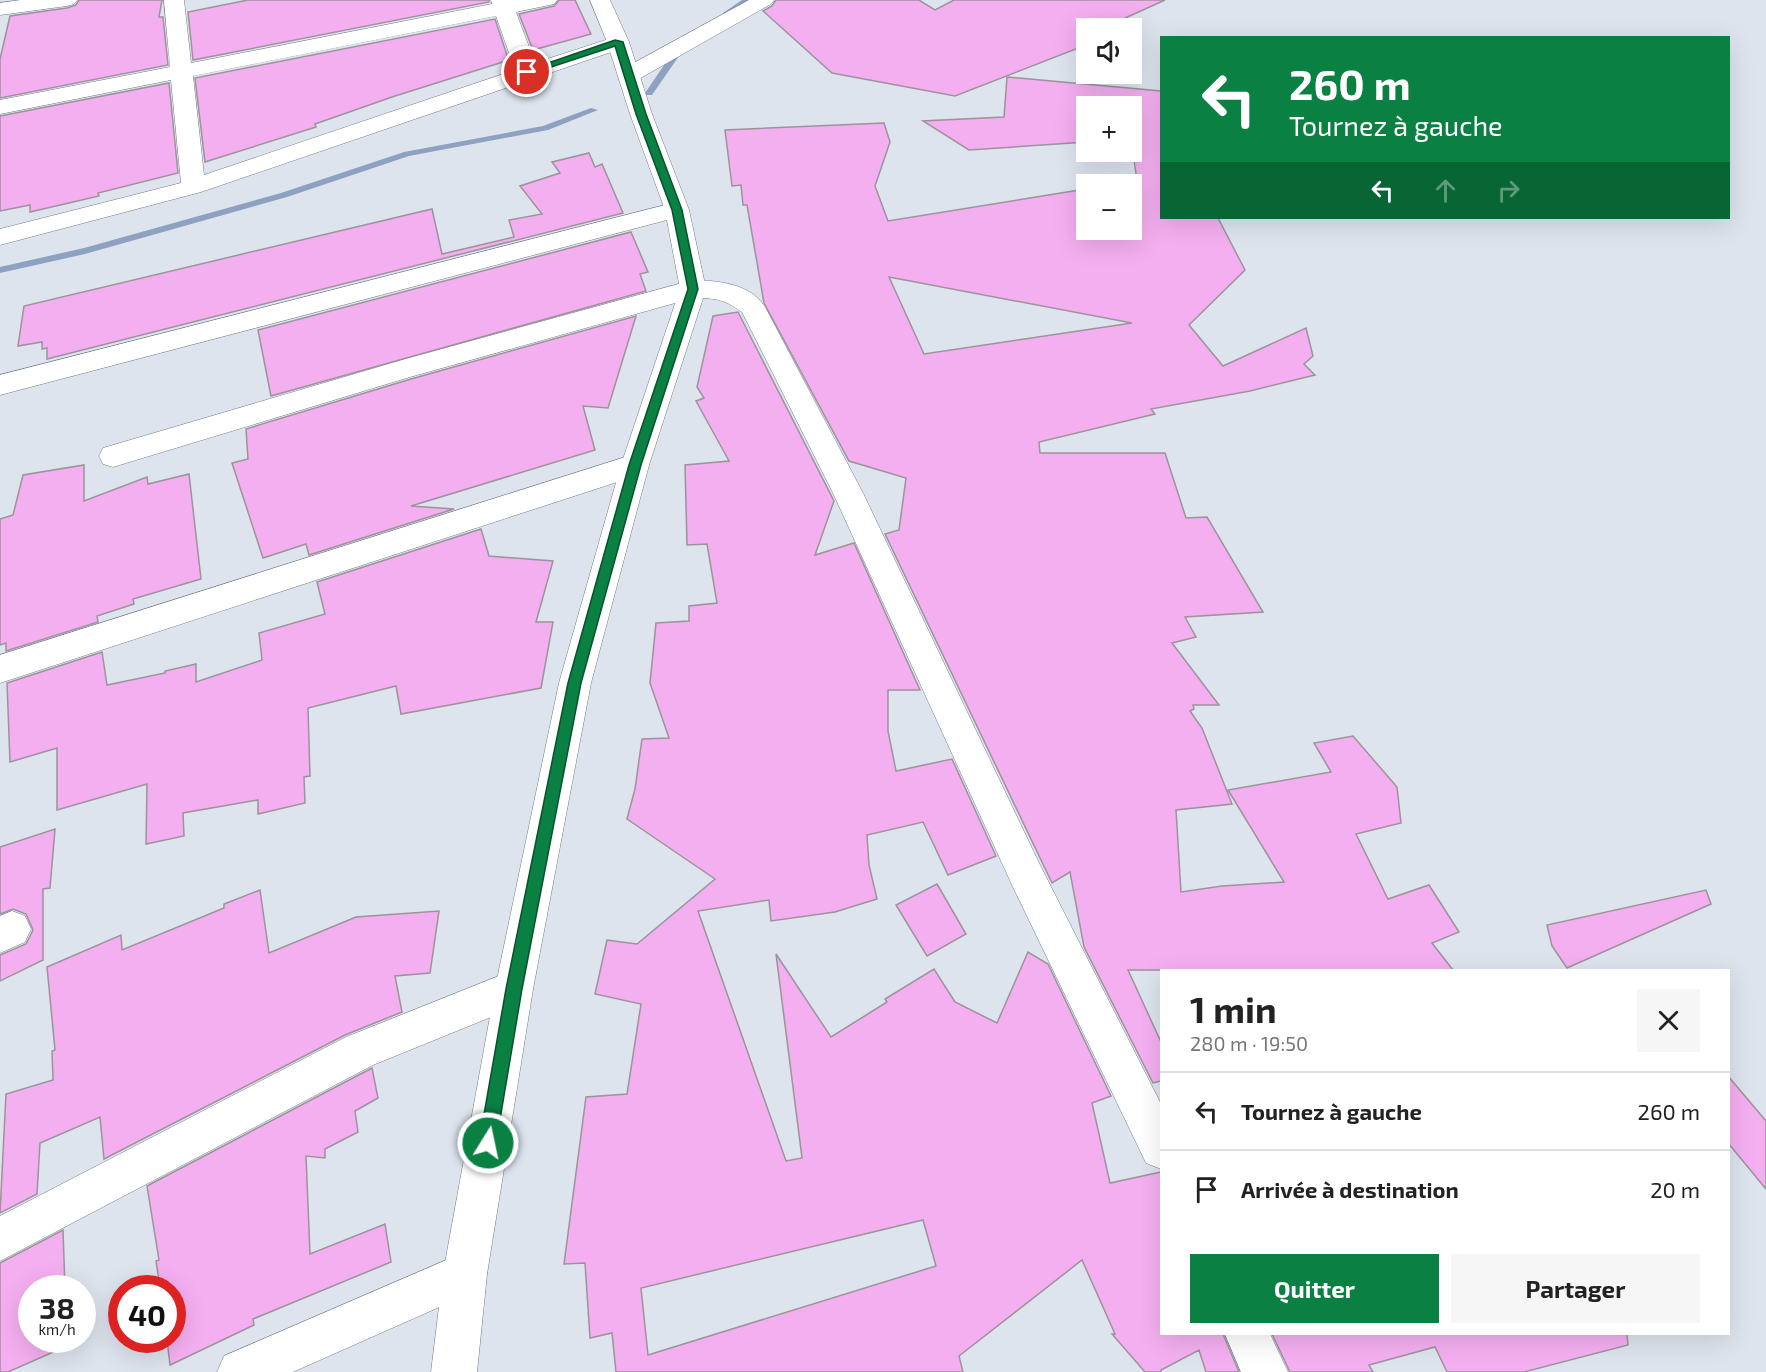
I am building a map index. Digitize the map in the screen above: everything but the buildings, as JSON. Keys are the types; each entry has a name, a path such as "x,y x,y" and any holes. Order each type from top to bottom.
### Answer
{"street":[{"path":"0,9 67,0"},
{"path":"174,0 193,187"},
{"path":"0,107 181,74 503,4 547,0"},
{"path":"454,1372 465,1275 514,989 575,683 635,465 693,289 677,210 641,114 618,42 600,0"},
{"path":"629,75 764,0"},
{"path":"503,4 527,72"},
{"path":"0,237 193,187 618,42"},
{"path":"0,385 677,210"},
{"path":"113,456 364,380 693,289 718,289 733,293 752,307 848,493 1025,873 1160,1146"},
{"path":"0,669 635,465"},
{"path":"0,1239 360,1051 514,989"},
{"path":"240,1372 465,1275"},
{"path":"1247,1335 1265,1372"}],"waterway":[{"path":"726,15 747,0"},
{"path":"649,93 676,54 682,50"},
{"path":"0,270 85,251 284,195 407,154 545,128 594,110"}],"route":[{"path":"488,1143 514,989 575,683 635,465 693,289 677,210 641,114 618,42 527,72"}]}
